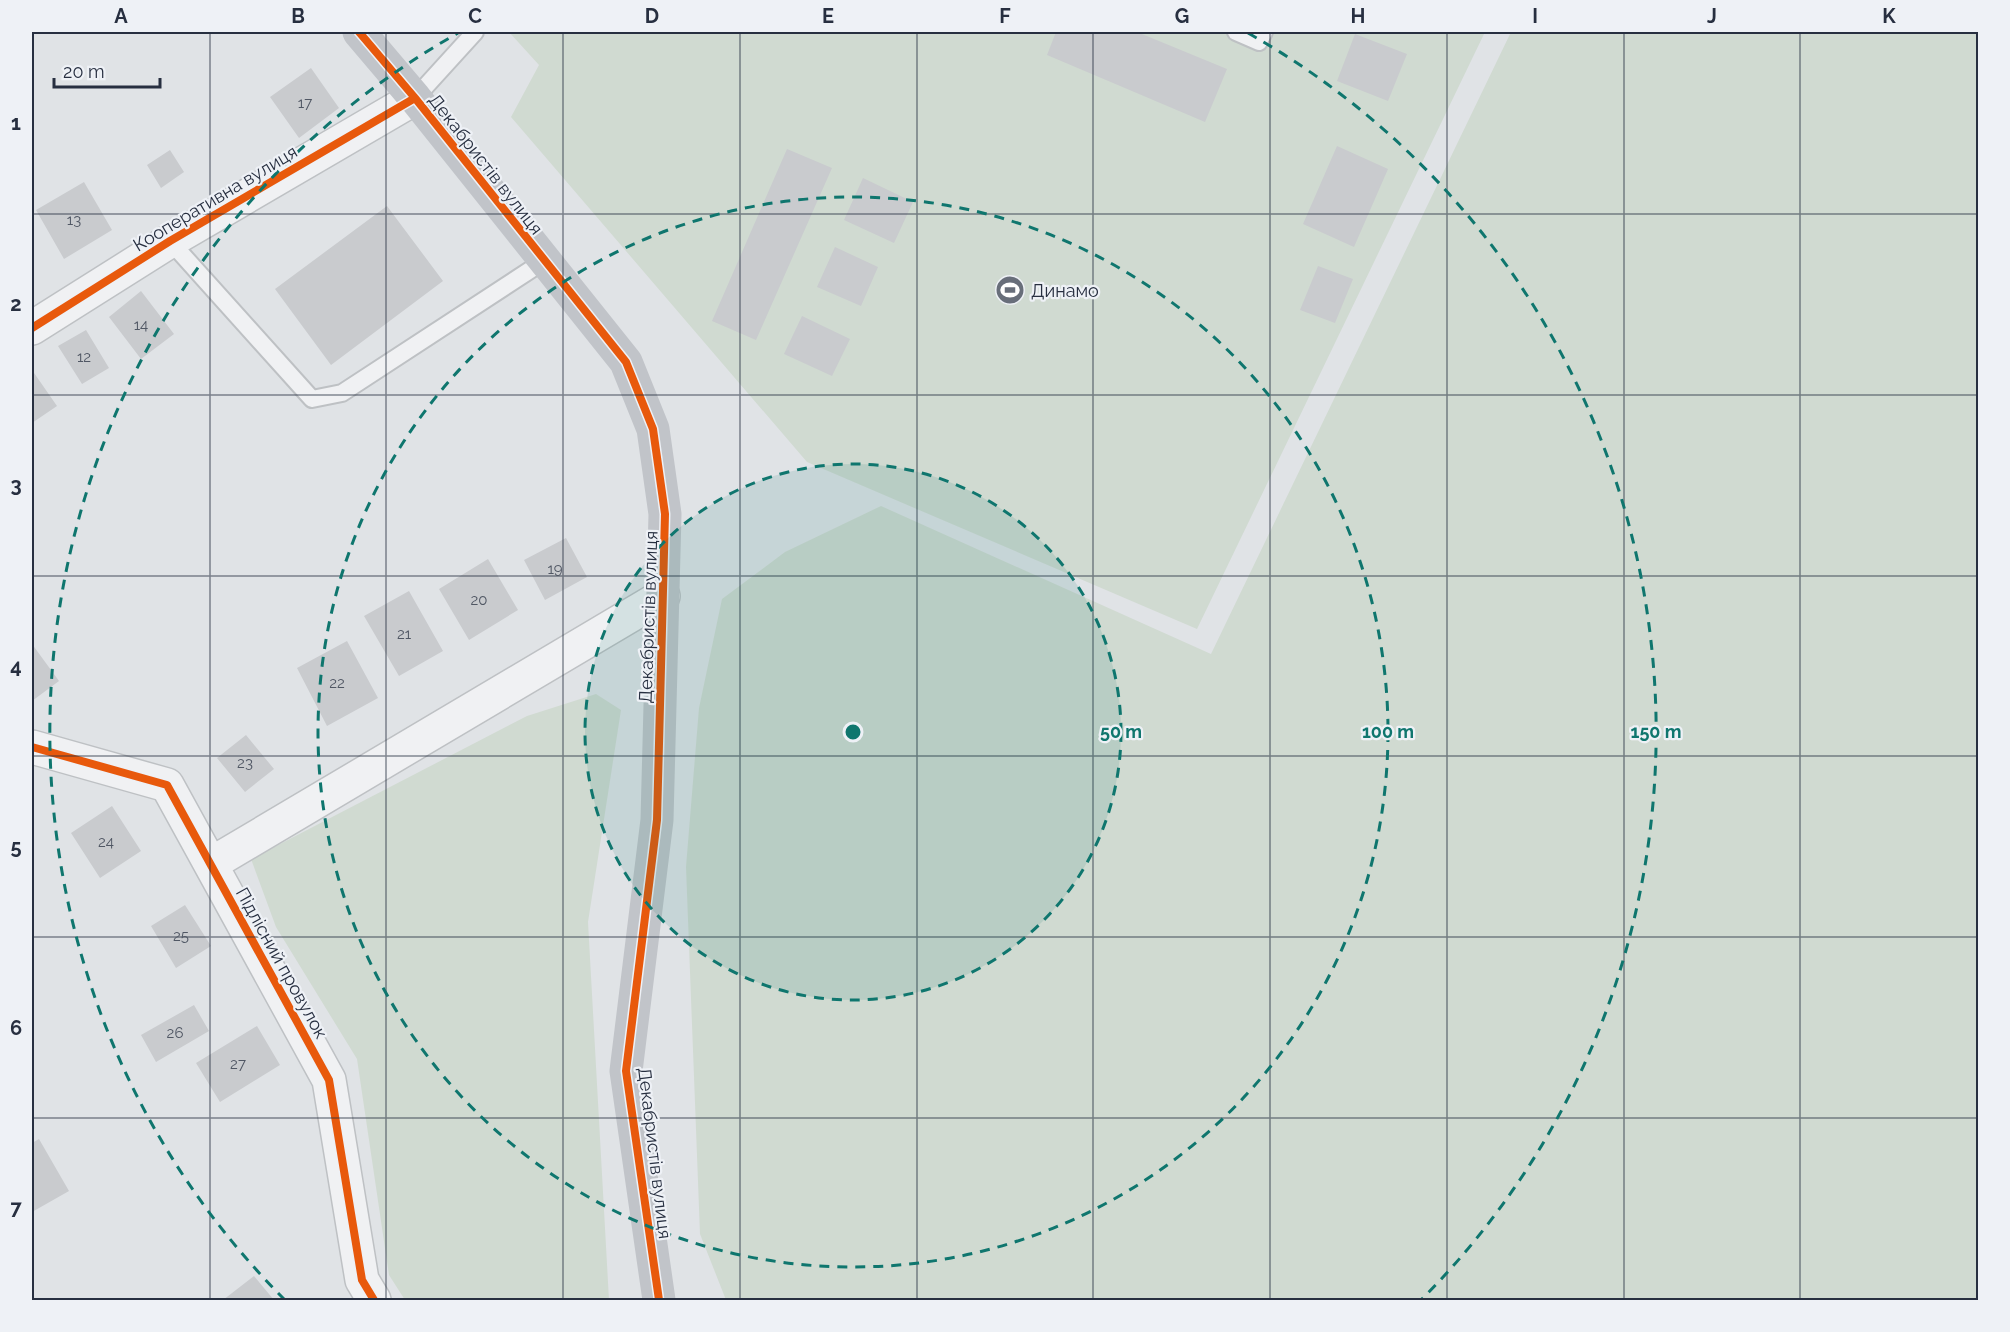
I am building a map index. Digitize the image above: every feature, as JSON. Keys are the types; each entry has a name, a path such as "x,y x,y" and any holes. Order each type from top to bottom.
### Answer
{"street":[{"name":"Декабристів вулиця","path":"359,32 415,98 626,362 653,429 665,514 657,820 626,1071 659,1300"},
{"name":"Кооперативна вулиця","path":"32,328 170,241 415,98"},
{"path":"211,864 663,596"},
{"name":"Підлісний провулок","path":"32,747 167,785 330,1080 362,1280 374,1300"}],"lane":[{"path":"415,98 475,32"},
{"path":"1236,32 1259,42 1264,32"},
{"path":"170,241 312,399 342,393 544,261"}],"shaded area":[{"name":"Динамо","path":"509,32 1485,32 1197,629 807,462 511,117 539,65"},
{"path":"1511,32 1978,32 1978,1300 726,1300 700,1234 686,867 699,708 722,599 785,552 881,506 1211,654"},
{"path":"596,694 621,710 588,922 609,1300 405,1300 389,1275 357,1059 276,927 251,859 527,716"}],"building":[{"path":"1056,32 1137,32 1227,69 1205,122 1047,55"},
{"path":"1355,34 1407,54 1388,101 1337,81"},
{"path":"311,68 339,108 299,138 270,97"},
{"path":"1337,146 1388,169 1354,247 1303,224"},
{"path":"787,149 832,168 756,340 712,321"},
{"path":"170,150 184,172 161,188 147,165"},
{"path":"863,178 913,202 894,243 844,220"},
{"path":"84,182 112,230 64,259 36,210"},
{"path":"387,206 443,281 331,365 275,289"},
{"path":"835,247 878,267 861,306 817,287"},
{"path":"1318,266 1353,279 1335,323 1300,310"},
{"path":"141,291 174,334 141,359 109,317"},
{"path":"802,316 850,339 832,376 784,354"},
{"path":"86,330 109,368 82,384 58,346"},
{"path":"32,370 57,406 32,423"},
{"path":"566,538 587,577 545,600 524,560"},
{"path":"488,559 518,610 469,640 439,589"},
{"path":"409,591 443,651 399,676 364,616"},
{"path":"347,641 378,698 327,726 297,668"},
{"path":"32,644 59,681 32,701"},
{"path":"246,735 274,769 245,792 217,758"},
{"path":"112,806 141,851 100,878 71,833"},
{"path":"185,905 211,946 176,968 151,926"},
{"path":"194,1005 209,1031 156,1062 141,1035"},
{"path":"257,1026 280,1065 220,1102 196,1063"},
{"path":"39,1139 69,1191 32,1212 32,1143"},
{"path":"254,1276 274,1300 223,1300"}],"cycle path":[{"path":"359,32 415,98 626,362 653,429 665,514 657,820 626,1071 659,1300"},
{"path":"32,328 170,241 415,98"},
{"path":"32,747 167,785 329,1080 362,1280 374,1300"}],"place":[{"name":"Динамо","path":"1010,290"}]}
